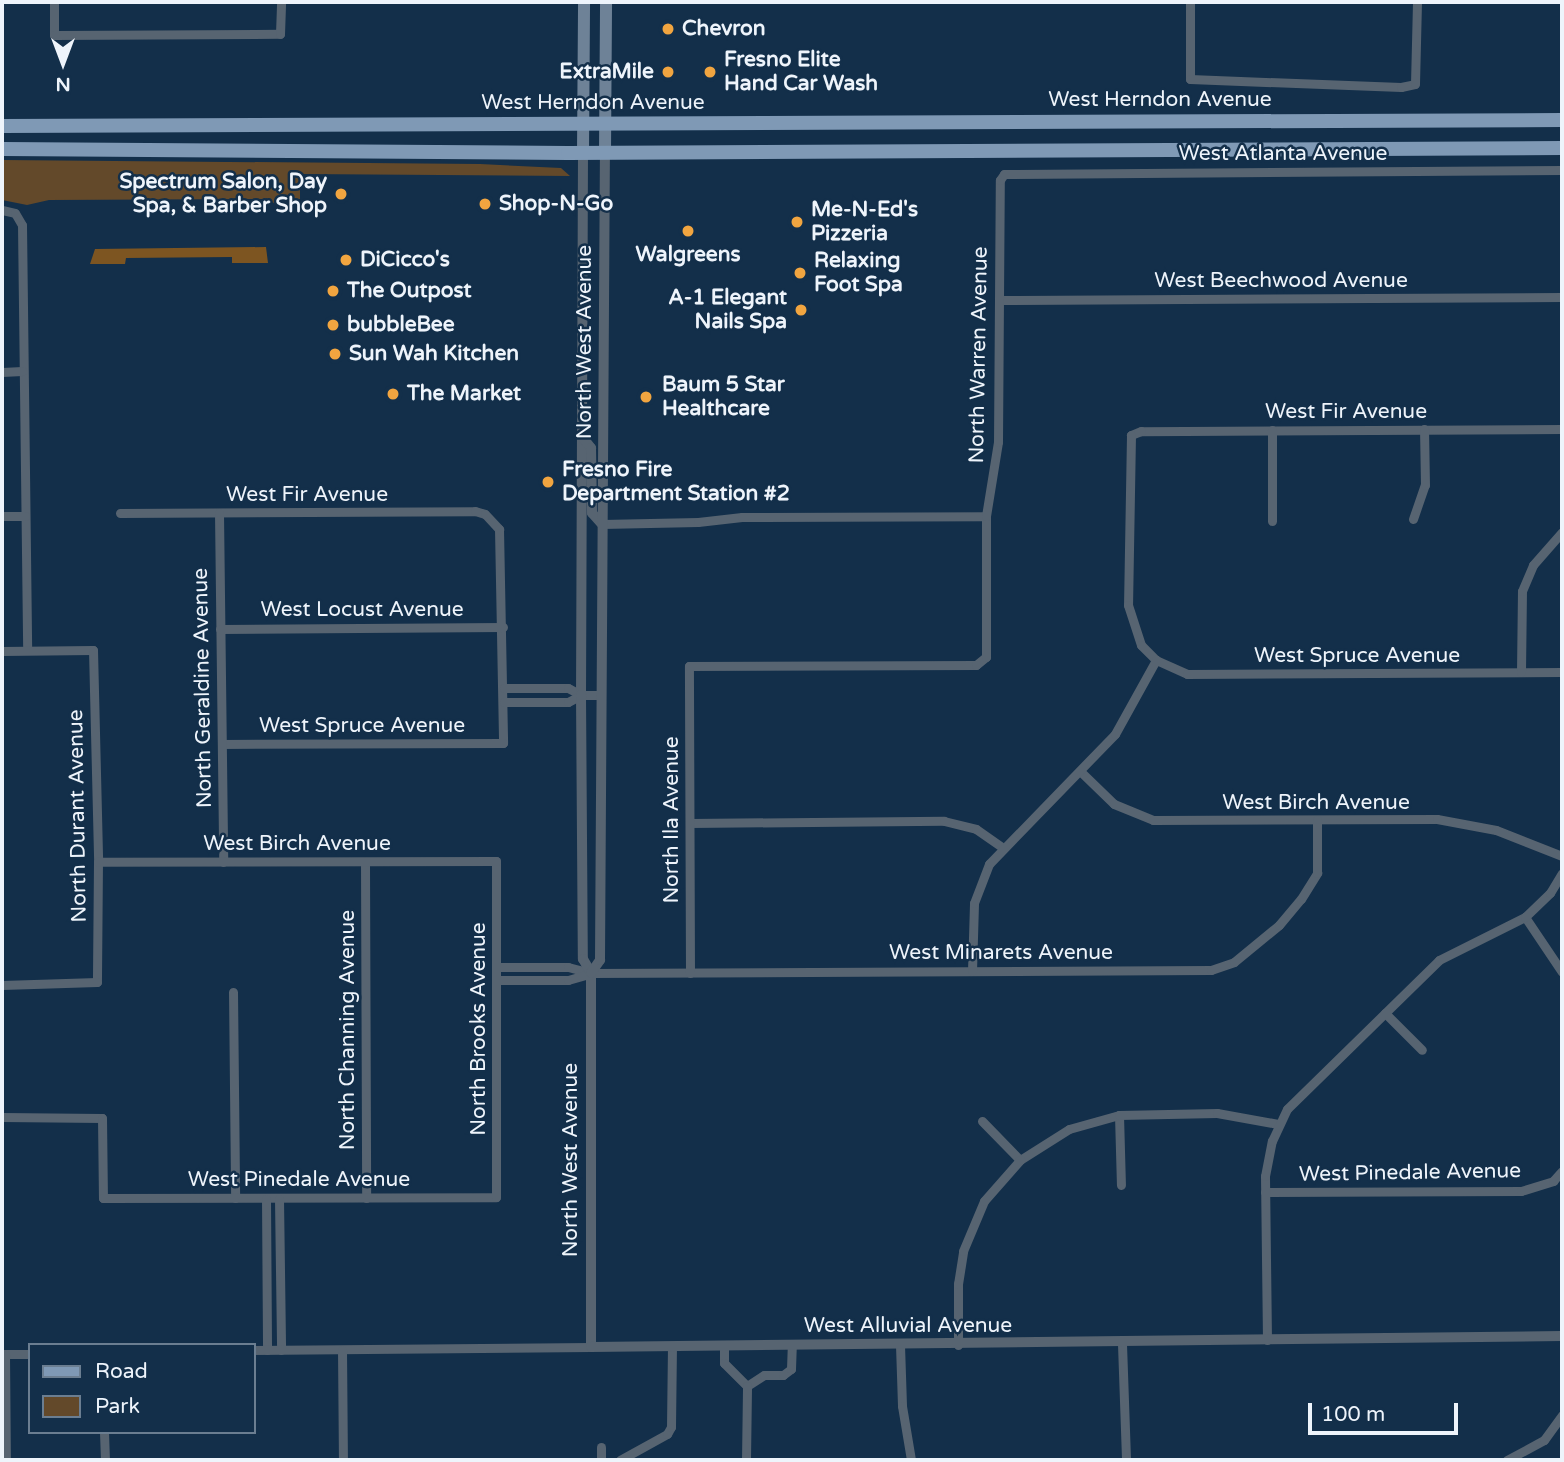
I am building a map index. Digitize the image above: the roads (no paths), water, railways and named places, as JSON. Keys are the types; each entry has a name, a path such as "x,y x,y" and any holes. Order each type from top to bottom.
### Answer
{"main road":[{"name":"North West Avenue","path":"583,153 584,2"},
{"name":"North West Avenue","path":"604,3 604,153"},
{"name":"West Herndon Avenue","path":"2,126 1562,120"},
{"path":"2,149 604,153 1562,148"}],"street":[{"path":"54,2 54,35 281,34 281,2"},
{"path":"1190,2 1190,79 1415,84 1417,2"},
{"name":"North West Avenue","path":"583,153 581,695 583,959 591,973 591,1347"},
{"name":"North West Avenue","path":"591,973 600,960 604,153"},
{"name":"West Atlanta Avenue","path":"1004,174 1562,170"},
{"name":"North Warren Avenue","path":"689,666 982,662 986,657 986,516 998,442 1000,180 1004,174"},
{"path":"2,210 20,219 27,650 2,651"},
{"name":"West Beechwood Avenue","path":"999,300 1562,298"},
{"path":"2,372 22,371"},
{"path":"1413,519 1425,485 1424,429"},
{"name":"West Fir Avenue","path":"1156,660 1134,632 1128,606 1131,435 1142,431 1562,429"},
{"path":"1272,430 1272,521"},
{"path":"583,438 591,448 592,513 602,524 698,522 742,517 986,516"},
{"name":"West Fir Avenue","path":"120,513 475,511 493,521 502,541 503,627"},
{"name":"North Geraldine Avenue","path":"219,513 223,862"},
{"path":"2,516 25,516"},
{"path":"1521,672 1522,591 1533,565 1562,532"},
{"path":"503,627 504,702 568,702 581,695 600,695"},
{"name":"West Locust Avenue","path":"220,629 503,627"},
{"name":"North Durant Avenue","path":"2,985 97,982 98,862 93,650 27,650"},
{"path":"972,971 976,891 1003,848 1115,734 1156,660"},
{"name":"West Spruce Avenue","path":"1156,660 1187,674 1562,672"},
{"name":"North Ila Avenue","path":"689,666 690,973"},
{"path":"504,688 568,688 581,695"},
{"name":"West Spruce Avenue","path":"222,744 503,743 504,702"},
{"name":"West Birch Avenue","path":"1080,771 1114,804 1153,820 1468,822 1562,856"},
{"name":"West Minarets Avenue","path":"497,967 568,967 591,973 1211,970 1234,961 1279,925 1317,873 1317,820"},
{"path":"690,823 944,821 976,829 1003,848"},
{"name":"West Birch Avenue","path":"98,862 496,861"},
{"name":"North Brooks Avenue","path":"496,861 496,1197"},
{"name":"North Channing Avenue","path":"365,862 366,1198"},
{"path":"1267,1340 1265,1192 1267,1159 1278,1125 1298,1096 1457,948 1525,917 1550,893 1562,873"},
{"path":"1525,917 1562,972"},
{"name":"West Minarets Avenue","path":"497,981 568,980 591,973"},
{"path":"233,992 235,1198"},
{"path":"1385,1013 1422,1050"},
{"path":"958,1345 958,1284 963,1251 984,1201 1020,1160 1069,1129 1119,1115 1217,1113 1278,1125"},
{"path":"1119,1115 1121,1185"},
{"name":"West Pinedale Avenue","path":"2,1117 102,1118 103,1198 496,1197"},
{"path":"982,1121 1020,1160"},
{"name":"West Pinedale Avenue","path":"1265,1192 1521,1191 1553,1181 1562,1171"},
{"path":"266,1199 267,1350"},
{"path":"279,1199 281,1350"},
{"name":"West Alluvial Avenue","path":"256,1350 1122,1344 1562,1336"},
{"path":"1122,1344 1123,1450 1126,1460"},
{"path":"900,1345 902,1406 911,1460"},
{"path":"620,1460 667,1434 671,1427 672,1346"},
{"path":"724,1346 724,1363 747,1386 747,1460"},
{"path":"747,1386 764,1375 783,1375 791,1369 792,1346"},
{"path":"342,1350 342,1460"},
{"path":"6,1460 4,1354 28,1354"},
{"path":"1507,1460 1544,1440 1562,1415"},
{"path":"104,1434 105,1460"},
{"path":"601,1447 601,1460"},
{"path":"1119,1460 1123,1450"}],"place":[{"name":"Chevron","path":"668,29"},
{"name":"ExtraMile","path":"668,72"},
{"name":"Fresno Elite Hand Car Wash","path":"710,72"},
{"name":"Spectrum Salon, Day Spa, & Barber Shop","path":"341,194"},
{"name":"Shop-N-Go","path":"485,204"},
{"name":"Me-N-Ed's Pizzeria","path":"797,222"},
{"name":"Walgreens","path":"688,231"},
{"name":"DiCicco's","path":"346,260"},
{"name":"Relaxing Foot Spa","path":"800,273"},
{"name":"The Outpost","path":"333,291"},
{"name":"A-1 Elegant Nails Spa","path":"801,310"},
{"name":"bubbleBee","path":"333,325"},
{"name":"Sun Wah Kitchen","path":"335,354"},
{"name":"The Market","path":"393,394"},
{"name":"Baum 5 Star Healthcare","path":"646,397"},
{"name":"Fresno Fire Department Station #2","path":"548,482"}]}
